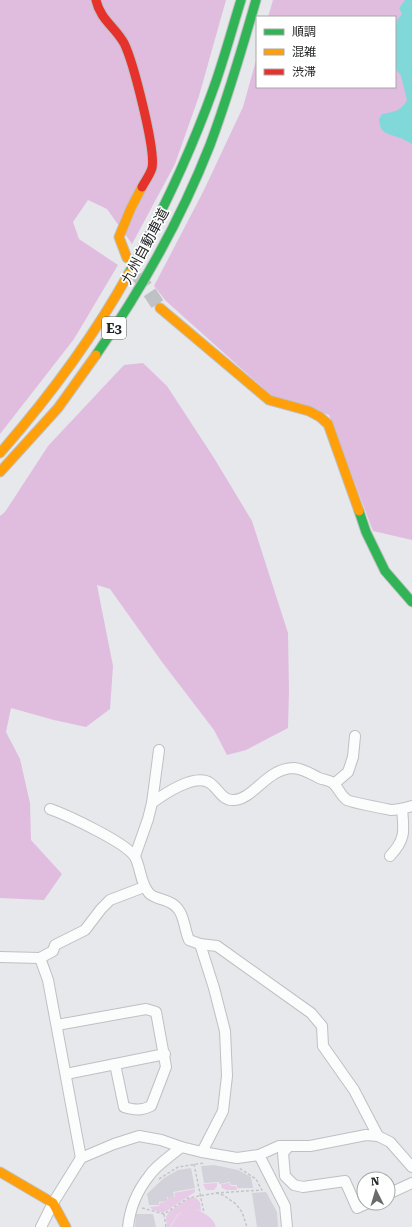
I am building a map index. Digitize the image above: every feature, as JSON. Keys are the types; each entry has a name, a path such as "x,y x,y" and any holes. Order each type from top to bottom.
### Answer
{"main road":[{"path":"96,0 97,8 127,49 152,152 152,167 138,193 119,237 127,258"},
{"name":"九州自動車道","path":"0,453 41,405 76,358 113,301 146,245 167,203 211,98 241,0"},
{"name":"九州自動車道","path":"0,472 52,413 92,361 147,274 182,207 201,165 239,62 256,0"},
{"path":"160,308 268,400 309,411 320,416 328,424 366,532 385,571 412,602"},
{"path":"0,1172 53,1203 66,1227"}],"street":[{"path":"334,784 348,772 353,758 355,736"},
{"path":"135,856 152,803 159,750"},
{"path":"152,803 168,792 198,780 210,782 218,792 228,800 243,798 271,775 286,769 296,768 310,772 320,779 332,781 346,799 391,810 407,807 404,834 397,848 390,856"},
{"path":"50,809 64,814 123,845 135,856 144,887 151,895 173,904 179,909 184,919 186,934 189,940 200,944 217,946 311,1013 322,1026 323,1046 354,1090 378,1136"},
{"path":"0,957 40,958 53,951 55,945 85,930 110,900 144,887"},
{"path":"200,944 214,988 225,1031 226,1076 223,1111 202,1152"},
{"path":"40,958 48,980 81,1158"},
{"path":"56,1025 146,1009 156,1012 165,1054 166,1067 150,1106 144,1109 133,1110 124,1107 115,1064"},
{"path":"66,1074 165,1054"},
{"path":"41,1227 53,1203 81,1158 114,1144 139,1136 161,1140 202,1152 237,1158 259,1155 279,1146 310,1146 366,1135 378,1136 390,1142 412,1167"},
{"path":"289,1146 283,1153 285,1176 294,1185 303,1187 345,1180 356,1206"},
{"path":"128,1227 130,1210 138,1192 149,1175 181,1147"},
{"path":"259,1155 285,1206 287,1227"},
{"path":"396,1190 412,1183"}],"path":[{"path":"159,1179 178,1167 206,1162"},
{"path":"194,1164 204,1213"},
{"path":"138,1207 164,1214 188,1198 216,1193 262,1190 256,1179 240,1168 234,1167"},
{"path":"216,1193 223,1195 236,1204 242,1212 248,1227"},
{"path":"164,1214 166,1227"}],"shaded area":[{"path":"0,0 226,0 199,96 175,164 132,244 107,209 88,200 73,222 79,239 118,265 74,339 0,434"},
{"path":"273,0 412,0 412,540 373,531 329,415 272,396 166,301 154,286 203,192 243,107 256,61 256,88 396,88 396,16 268,16"},
{"path":"143,363 167,386 214,458 252,521 288,633 288,728 246,750 227,755 214,730 162,662 110,589 97,585 113,666 110,709 86,727 11,708 6,732 20,759 30,803 31,840 62,874 44,900 0,898 0,516 5,512 48,446 124,365"},
{"path":"217,1183 214,1190 206,1190 203,1184"},
{"path":"230,1183 230,1186 236,1186 237,1190 227,1190 222,1188 221,1184"},
{"path":"195,1189 195,1192 163,1213 153,1210 150,1207 159,1206 160,1203 167,1201 168,1197 175,1197 174,1193"},
{"path":"189,1198 196,1198 200,1202 201,1211 195,1209 210,1218 216,1227 171,1227 177,1216 182,1212 177,1215 170,1227 167,1227 166,1217 169,1212"}],"water":[{"path":"405,0 412,0 412,144 403,139 385,133 381,128 379,119 382,114 394,112 400,109 407,100 401,76 396,69 396,22 402,14 399,8"}],"building":[{"path":"214,1165 238,1170 251,1177 253,1188 237,1188 237,1185 231,1185 230,1182 219,1184 219,1182 204,1183 201,1166"},
{"path":"191,1168 195,1188 173,1192 174,1197 167,1197 167,1201 159,1202 159,1205 149,1205 147,1194 164,1178 178,1170"},
{"path":"266,1192 277,1212 278,1227 257,1227 252,1193"},
{"path":"136,1214 153,1214 156,1227 135,1227"}],"tunnel":[{"path":"138,275 160,308"}],"traffic: fast":[{"path":"129,273 153,228 196,135 218,76 241,0"},
{"path":"96,355 144,280 173,227 199,173 223,109 256,0"},
{"path":"359,511 366,532 385,571 412,602"}],"traffic: slow":[{"path":"127,258 119,237 131,208 142,187"},
{"path":"0,453 53,389 101,321 129,273"},
{"path":"160,308 269,400 309,411 320,417 328,424 359,511"},
{"path":"0,472 58,408 96,355"},
{"path":"0,1172 53,1203 66,1227"}],"traffic: jam":[{"path":"96,0 104,18 124,43 133,68 143,106 151,143 152,168 142,187"}]}
